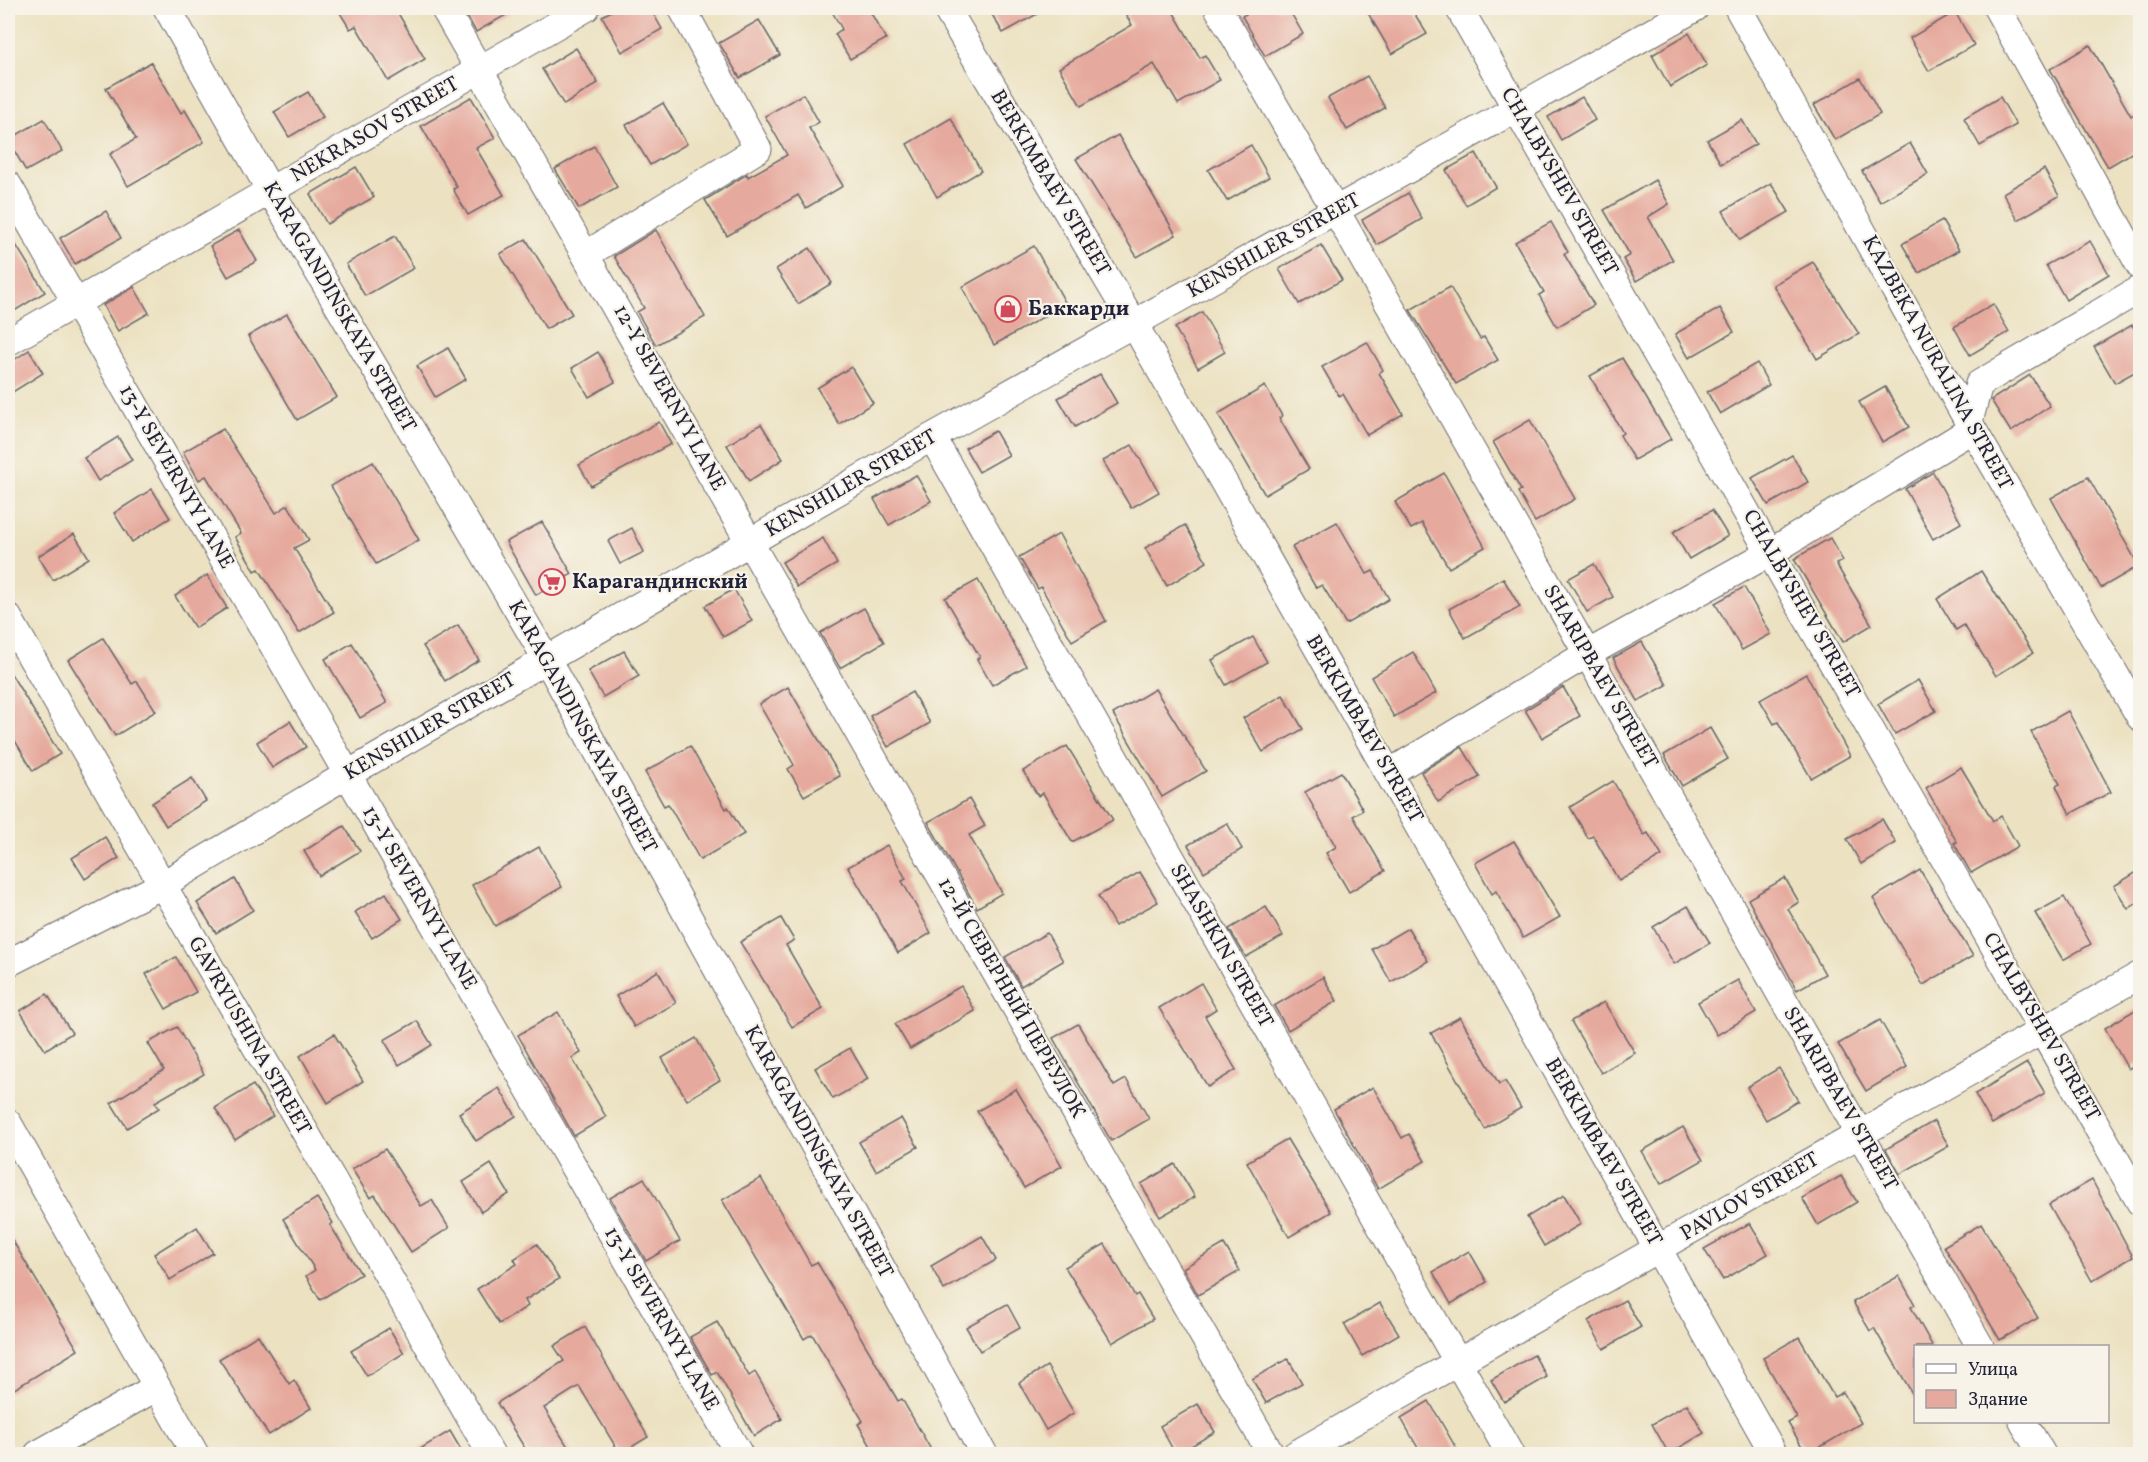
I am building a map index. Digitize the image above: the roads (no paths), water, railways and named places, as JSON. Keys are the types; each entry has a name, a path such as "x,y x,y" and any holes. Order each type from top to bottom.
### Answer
{"street":[{"name":"KARAGANDINSKAYA STREET","path":"167,8 270,190 547,660 984,1455"},
{"name":"12-Y SEVERNYY LANE","path":"444,8 750,542"},
{"name":"NEKRASOV STREET","path":"8,342 586,8"},
{"path":"587,254 758,149 682,8"},
{"name":"BERKIMBAEV STREET","path":"946,8 1134,324 1774,1455"},
{"name":"SHARIPBAEV STREET","path":"1218,8 1336,211 1979,1345"},
{"name":"CHALBYSHEV STREET","path":"1460,8 2140,1202"},
{"name":"KENSHILER STREET","path":"8,963 162,885 348,774 932,437 1695,8"},
{"name":"KAZBEKA NURALINA STREET","path":"1738,8 1968,421 2140,717"},
{"path":"1997,8 2140,266"},
{"name":"13-Y SEVERNYY LANE","path":"8,185 739,1455"},
{"path":"1389,773 1587,654 1771,552 1966,433 1978,384 2140,289"},
{"name":"SHASHKIN STREET","path":"932,437 1509,1455"},
{"name":"12-Й СЕВЕРНЫЙ ПЕРЕУЛОК","path":"750,542 1271,1455"},
{"name":"GAVRYUSHINA STREET","path":"8,617 491,1455"},
{"name":"PAVLOV STREET","path":"1296,1455 2140,975"},
{"path":"8,1123 195,1455"},
{"path":"38,1455 157,1387"},
{"path":"2024,1423 2042,1455"}],"place":[{"name":"Баккарди","path":"1008,309"},
{"name":"Карагандинский","path":"552,582"}]}
